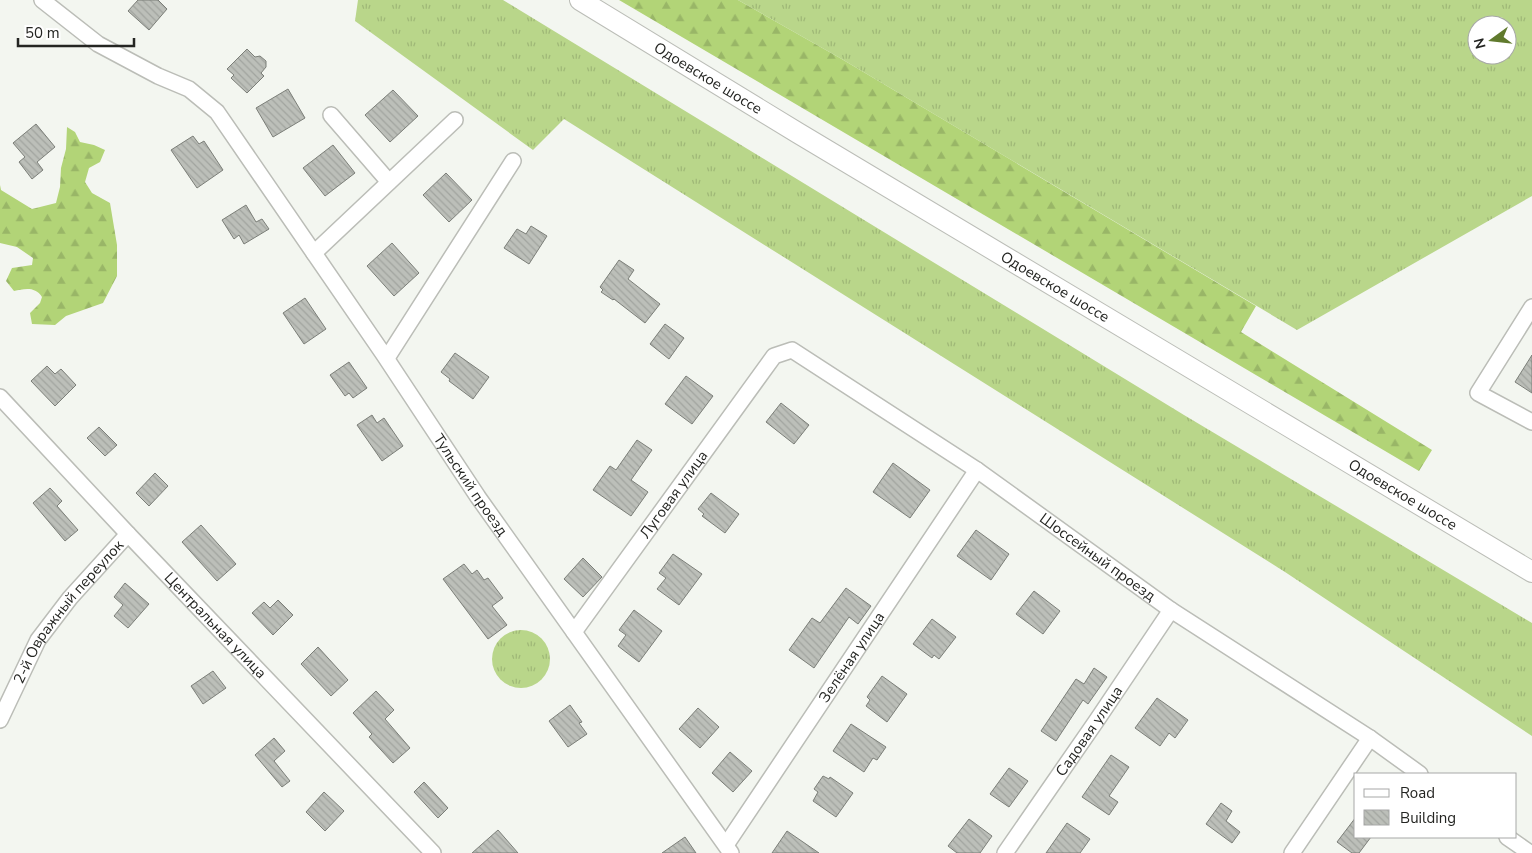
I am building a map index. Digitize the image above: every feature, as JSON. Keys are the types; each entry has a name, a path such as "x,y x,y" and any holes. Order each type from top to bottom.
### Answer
{"main road":[{"name":"Одоевское шоссе","path":"580,0 806,138 1532,572"}],"street":[{"name":"Тульский проезд","path":"42,0 98,44 158,76 189,89 217,112 387,358 478,497 728,849"},
{"path":"331,115 389,182"},
{"path":"314,252 455,120"},
{"path":"387,358 514,161"},
{"path":"1532,306 1478,392 1532,422"},
{"name":"Шоссейный проезд","path":"774,356 792,350 977,470 1171,610 1370,738 1419,773"},
{"name":"Луговая улица","path":"574,632 774,356"},
{"name":"Центральная улица","path":"1,400 432,853"},
{"name":"Зелёная улица","path":"728,849 977,470"},
{"name":"2-й Овражный переулок","path":"0,720 38,640 70,598 128,534"},
{"name":"Садовая улица","path":"1005,853 1098,720 1171,610"},
{"path":"1292,853 1370,738"},
{"path":"1508,838 1530,853"}],"green space":[{"path":"358,0 503,0 1184,415 1532,623 1532,736 1285,572 564,119 533,150 355,21"},
{"path":"619,0 738,0 840,58 1256,306 1241,332 1432,450 1419,471"},
{"path":"738,0 1532,0 1532,196 1297,330 840,58"},
{"path":"67,127 75,132 80,142 105,150 100,162 89,168 85,182 92,193 110,203 117,245 117,276 103,303 66,316 55,325 32,324 30,313 40,303 42,297 33,290 14,291 6,281 12,268 32,265 33,258 17,247 0,243 0,185 1,190 32,209 56,203 66,149"},
{"path":"521,630 537,635 545,643 550,659 545,675 537,683 521,688 505,683 497,675 492,659 497,643 505,635"}],"building":[{"path":"138,0 158,0 167,9 149,30 128,11"},
{"path":"247,49 255,57 260,56 266,61 266,67 261,73 264,76 247,93 231,78 234,75 227,69"},
{"path":"288,89 305,118 273,137 256,108"},
{"path":"393,90 418,116 390,142 365,115"},
{"path":"36,124 55,147 37,162 43,170 32,179 19,162 25,157 13,143"},
{"path":"193,136 199,144 204,141 223,170 197,188 171,150"},
{"path":"333,145 355,173 325,196 303,168"},
{"path":"446,173 472,200 449,222 423,195"},
{"path":"246,205 256,222 262,219 269,229 244,244 239,235 234,239 222,220"},
{"path":"531,226 547,236 529,264 504,248 517,229 526,234"},
{"path":"392,243 419,273 394,296 367,266"},
{"path":"619,260 634,270 628,279 660,304 645,323 614,299 601,292 603,290 600,287"},
{"path":"305,298 326,329 304,344 283,313"},
{"path":"665,324 684,338 669,359 650,344"},
{"path":"455,353 489,377 473,399 449,381 450,379 441,372"},
{"path":"1532,355 1532,393 1515,382"},
{"path":"349,362 367,388 353,398 349,393 345,396 330,375"},
{"path":"47,366 55,374 61,369 76,385 55,406 31,381"},
{"path":"686,376 713,396 692,424 665,404"},
{"path":"781,403 809,425 794,444 766,422"},
{"path":"372,415 377,423 384,418 403,446 382,461 357,425"},
{"path":"99,427 117,445 105,456 87,438"},
{"path":"637,440 652,450 631,480 648,492 631,516 593,490 610,466 616,470"},
{"path":"893,463 930,490 910,518 873,492"},
{"path":"155,473 168,486 149,506 136,493"},
{"path":"50,488 62,501 57,506 78,530 65,541 33,503"},
{"path":"711,493 739,514 725,533 702,516 704,514 698,509"},
{"path":"201,525 236,564 217,581 182,542"},
{"path":"976,530 1009,554 991,580 957,556"},
{"path":"673,554 702,574 679,605 657,589 666,578 659,573"},
{"path":"583,558 602,577 583,597 564,579"},
{"path":"464,564 472,574 477,570 484,580 488,578 503,598 492,606 507,625 488,639 443,579"},
{"path":"125,583 149,604 128,628 114,616 123,605 114,597"},
{"path":"846,588 871,606 858,624 849,617 814,668 789,650 812,618 820,623"},
{"path":"1034,591 1060,611 1043,634 1016,614"},
{"path":"278,600 293,615 273,635 252,613 264,602 270,608"},
{"path":"634,610 662,631 639,662 618,646 626,635 619,630"},
{"path":"932,619 956,637 939,659 934,655 932,658 913,644"},
{"path":"318,647 348,680 331,696 301,664"},
{"path":"1094,668 1107,677 1088,704 1083,700 1056,741 1041,731 1076,679 1084,684"},
{"path":"213,671 226,688 203,704 191,686"},
{"path":"882,676 907,694 887,722 866,706 870,700 867,697"},
{"path":"376,691 394,710 385,719 410,748 393,763 369,737 372,734 353,713"},
{"path":"1157,698 1188,720 1175,738 1169,733 1160,746 1135,728"},
{"path":"570,705 582,722 579,723 587,734 568,747 549,721"},
{"path":"698,708 719,727 700,748 679,729"},
{"path":"851,724 886,747 877,760 873,758 864,772 833,751"},
{"path":"274,738 285,751 274,761 290,781 282,787 255,755"},
{"path":"730,752 752,771 733,792 712,773"},
{"path":"1111,755 1129,767 1109,796 1118,802 1109,815 1082,797"},
{"path":"1009,768 1028,781 1009,807 990,794"},
{"path":"823,776 829,779 830,777 853,793 836,817 813,801 818,792 814,789"},
{"path":"424,782 448,808 438,818 414,792"},
{"path":"324,792 344,811 325,831 306,812"},
{"path":"1221,803 1232,811 1226,821 1240,832 1232,843 1206,824"},
{"path":"969,819 992,836 980,853 957,853 948,846"},
{"path":"1354,820 1354,838 1370,838 1359,853 1352,853 1337,842"},
{"path":"1067,823 1090,839 1080,853 1046,853"},
{"path":"498,830 518,853 472,853"},
{"path":"787,831 819,853 772,853"},
{"path":"685,837 696,853 662,853"}]}
